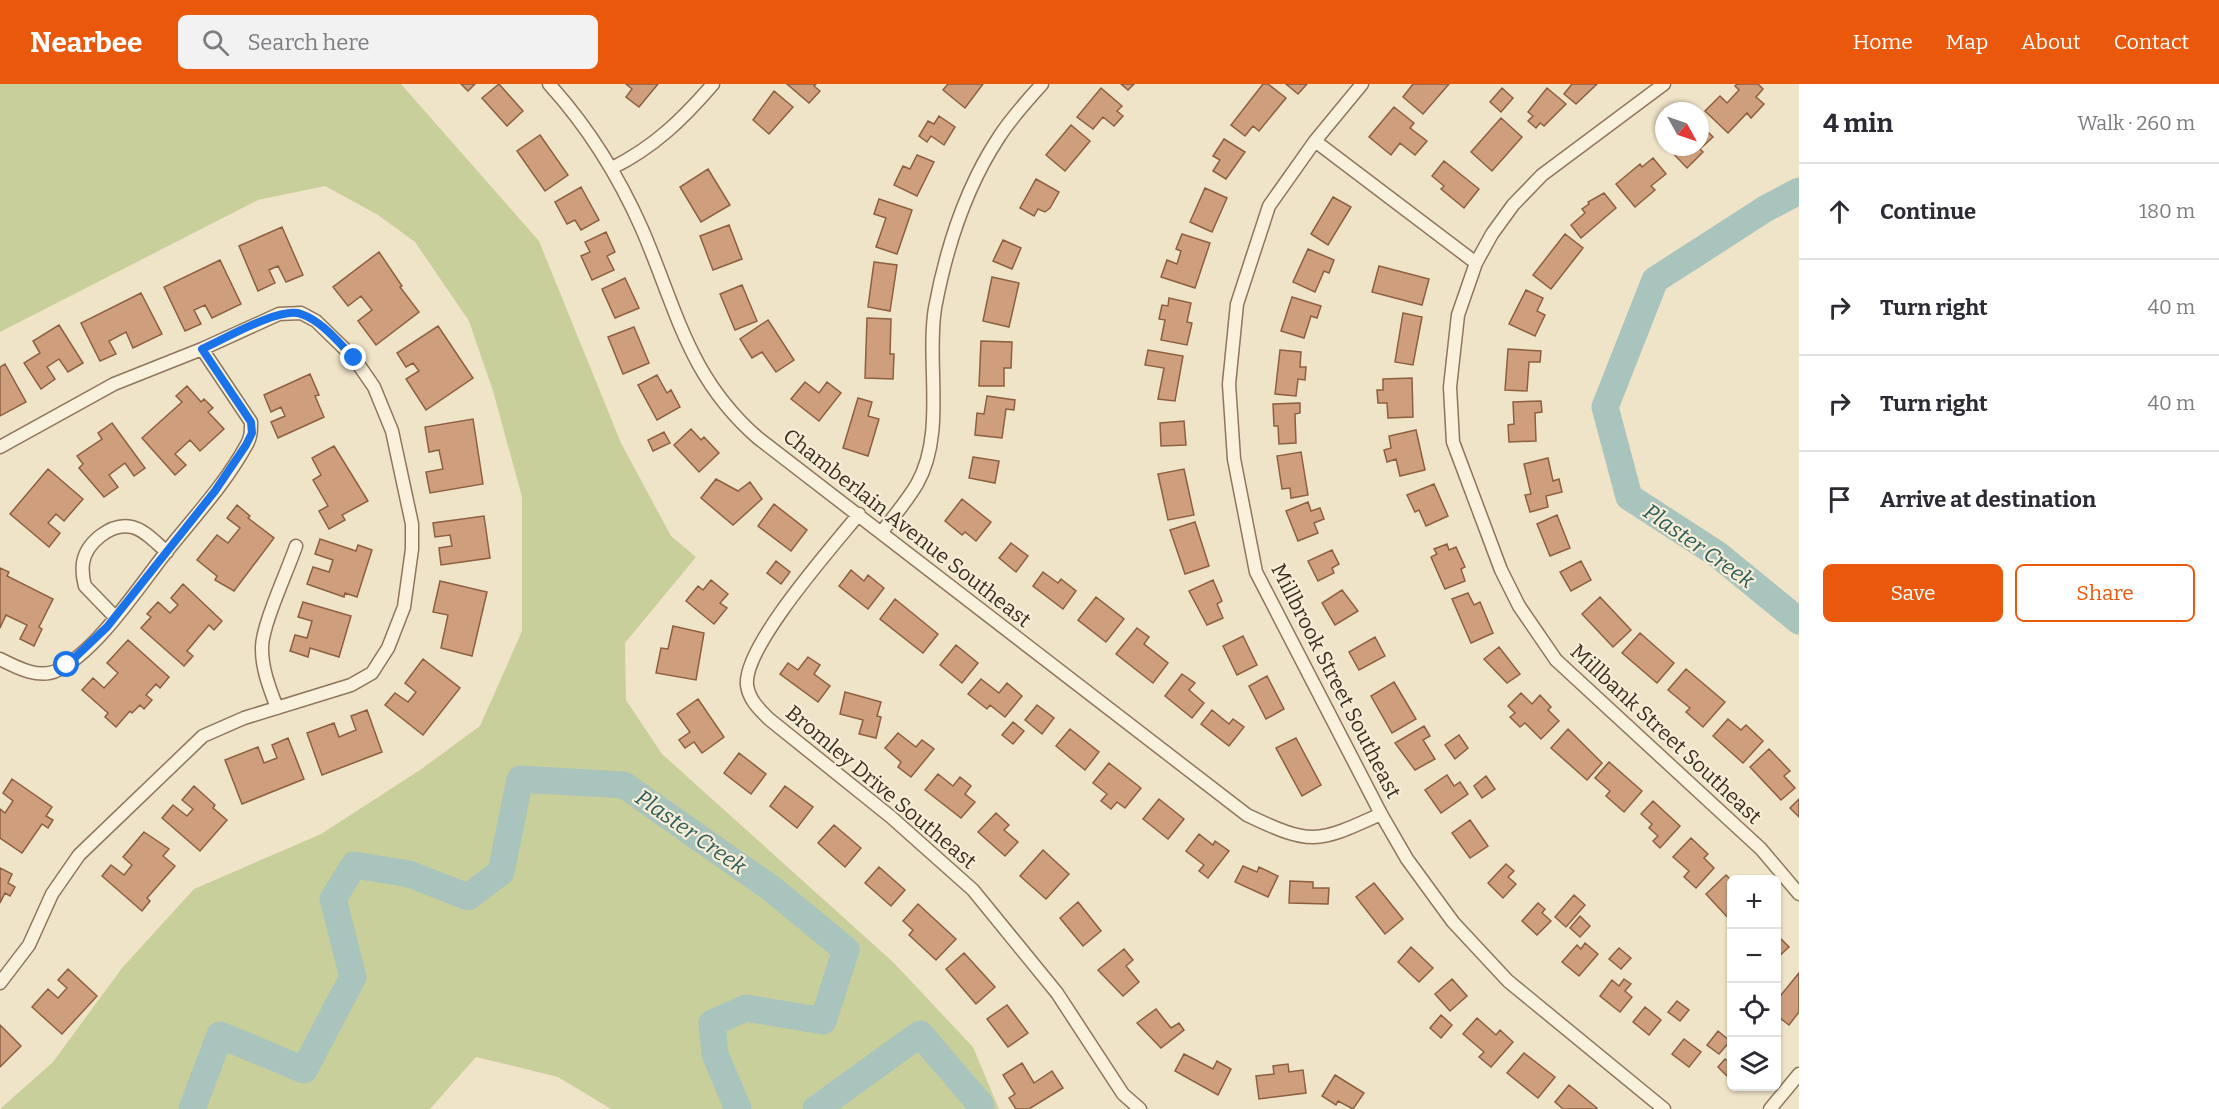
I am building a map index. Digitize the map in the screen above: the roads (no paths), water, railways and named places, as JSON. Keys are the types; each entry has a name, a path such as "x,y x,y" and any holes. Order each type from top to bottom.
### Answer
{"street":[{"name":"Chamberlain Avenue Southeast","path":"549,84 612,168 642,228 690,351 718,398 758,438 1247,815 1286,834 1314,839 1342,832 1381,814"},
{"path":"612,168 644,152 689,112 713,84"},
{"path":"882,532 918,483 931,438 935,310 946,257 961,215 974,182 999,137 1042,84"},
{"name":"Millbrook Street Southeast","path":"1362,84 1315,141 1269,206 1237,304 1229,384 1234,459 1256,572 1381,814 1407,859 1454,922 1508,981 1664,1109"},
{"name":"Millbank Street Southeast","path":"1664,84 1542,175 1513,205 1492,234 1476,263 1458,315 1450,387 1453,442 1501,570 1519,606 1556,660 1761,849 1799,894"},
{"path":"1315,141 1476,263"},
{"path":"0,447 114,384 202,349 279,314 301,313 316,321 354,358 374,387 392,431 405,480 412,524 412,549 404,607 388,648 372,673 351,685 244,718 203,736 92,841 64,873 29,945 0,983"},
{"path":"0,658 21,669 53,672 80,655 115,617 215,491 246,445 252,433 251,422 202,349"},
{"name":"Bromley Drive Southeast","path":"859,514 764,637 750,663 747,684 753,702 769,719 891,817 973,890 1057,993 1122,1094 1140,1109"},
{"path":"115,617 85,586 83,561 94,543 107,530 120,526 132,527 145,533 166,552"},
{"path":"278,708 264,672 261,647 296,546"},
{"path":"1770,1109 1799,1074"}],"waterway":[{"name":"Plaster Creek","path":"1799,191 1765,209 1655,280 1605,407 1629,497 1717,554 1799,621"},
{"name":"Plaster Creek","path":"192,1109 220,1035 304,1070 353,977 333,899 354,865 409,874 468,897 501,872 520,779 624,785 772,889 846,950 823,1021 746,1008 712,1023 715,1054 738,1109"},
{"name":"Plaster Creek","path":"816,1109 920,1034 980,1104 981,1109"}]}
